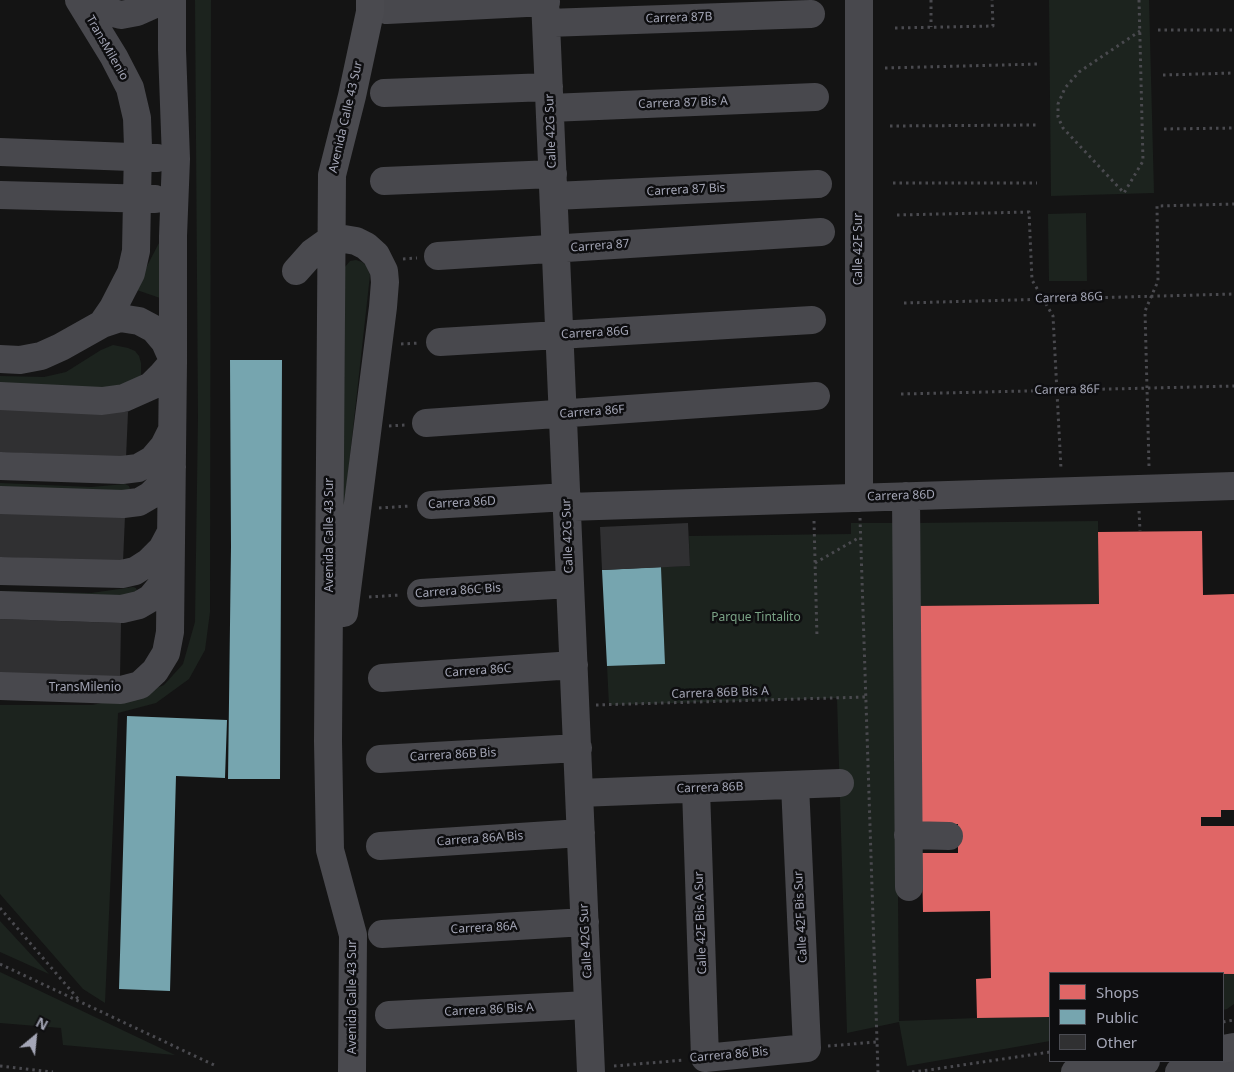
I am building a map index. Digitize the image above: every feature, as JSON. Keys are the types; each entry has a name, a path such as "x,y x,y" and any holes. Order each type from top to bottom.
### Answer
{"main road":[{"name":"Avenida Calle 43 Sur","path":"352,1072 353,935 330,850 328,741 332,175 352,96 370,12 378,5"},
{"path":"296,271 312,253 326,243 332,240 344,239 356,241 366,246 380,260 384,271 378,346 328,741"},
{"path":"1075,1072 1140,1062"}],"street":[{"name":"TransMilenio","path":"80,0 98,9 120,15 138,12 160,0"},
{"name":"TransMilenio","path":"80,0 130,88 137,118 136,251 131,273 114,308 102,324"},
{"name":"TransMilenio","path":"0,686 121,690 140,685 155,671 166,653 170,632 173,236 176,159 172,0"},
{"name":"Calle 42F Sur","path":"859,0 859,498"},
{"name":"Carrera 87B","path":"378,5 811,14"},
{"name":"Calle 42G Sur","path":"546,8 591,1070"},
{"name":"Carrera 87 Bis A","path":"384,92 550,98 815,98"},
{"path":"0,152 176,159"},
{"name":"Carrera 87 Bis","path":"384,181 553,185 818,184"},
{"path":"0,195 174,200"},
{"name":"Carrera 87","path":"438,256 821,232"},
{"name":"TransMilenio","path":"0,359 20,360 40,356 61,347 102,324 120,318 139,321 154,328 165,342 173,362"},
{"name":"Carrera 86G","path":"440,342 812,320"},
{"path":"0,396 102,400 124,398 151,386 173,362"},
{"name":"Carrera 86F","path":"426,423 816,396"},
{"name":"TransMilenio","path":"0,466 122,470 138,468 152,460 164,446 172,430"},
{"path":"0,500 123,504 138,502 150,495 162,484 172,467"},
{"name":"Carrera 86D","path":"430,505 859,498 1234,486"},
{"path":"906,496 909,887"},
{"path":"0,571 122,574 135,571 148,562 162,549 171,532"},
{"path":"0,605 122,609 139,605 151,598 170,576"},
{"name":"Carrera 86C Bis","path":"421,594 570,584"},
{"name":"Carrera 86C","path":"382,678 574,665"},
{"name":"Carrera 86B Bis","path":"380,759 578,748"},
{"name":"Carrera 86B","path":"579,793 840,784"},
{"name":"Calle 42F Bis Sur","path":"795,785 807,1048"},
{"name":"Calle 42F Bis A Sur","path":"696,789 705,1058"},
{"name":"Carrera 86A Bis","path":"380,846 581,833"},
{"path":"908,835 949,836"},
{"name":"Carrera 86A","path":"382,934 585,922"},
{"name":"Carrera 86 Bis A","path":"389,1015 588,1005"},
{"name":"Carrera 86 Bis","path":"705,1058 807,1048"},
{"path":"1179,1072 1234,1064"}],"path":[{"path":"931,0 931,28"},
{"path":"896,28 993,26 992,0"},
{"path":"1140,0 1143,161 1124,193 1063,128 1058,117 1058,104 1065,88 1079,72 1140,31"},
{"path":"1158,30 1234,30"},
{"path":"885,68 1039,64"},
{"path":"1163,75 1234,73"},
{"path":"890,126 1037,126"},
{"path":"1164,129 1234,128"},
{"path":"893,183 1037,183"},
{"path":"1149,468 1145,311 1158,281 1157,206 1234,204"},
{"path":"897,215 1029,212 1032,280 1053,316 1061,469"},
{"path":"380,260 438,256"},
{"name":"Carrera 86G","path":"904,302 1234,294"},
{"path":"378,346 440,342"},
{"name":"Carrera 86F","path":"901,394 1234,386"},
{"path":"368,427 426,423"},
{"path":"859,498 878,1072"},
{"name":"Carrera 86D","path":"357,510 430,505"},
{"path":"1139,510 1140,531"},
{"path":"813,518 817,638"},
{"path":"815,564 860,537"},
{"name":"Carrera 86C Bis","path":"346,598 421,594"},
{"name":"Carrera 86B Bis A","path":"576,706 865,697"},
{"path":"0,908 81,1003"},
{"path":"0,964 214,1065"},
{"path":"807,1048 876,1042"},
{"path":"912,1072 1049,1052"},
{"name":"Carrera 86 Bis","path":"591,1070 705,1058"},
{"path":"0,1066 53,1072"}],"green space":[{"path":"195,0 211,0 210,612 205,650 189,679 156,703 118,713 105,1003 83,989 0,894 0,705 92,705 136,696 164,685 183,664 195,622 198,417"},
{"path":"1049,0 1149,0 1154,193 1051,196"},
{"path":"1086,213 1087,281 1049,281 1048,214"},
{"path":"159,243 160,298 131,288 146,268"},
{"path":"356,260 366,265 370,275 343,512 345,267 350,261"},
{"path":"113,345 135,351 141,363 141,375 135,381 120,388 0,386 0,376 44,377 66,372 101,350"},
{"path":"0,483 91,487 125,484 130,489 0,490"},
{"path":"1098,521 1099,604 914,606 914,523"},
{"name":"Parque Tintalito","path":"851,523 895,523 899,1021 1049,1017 1049,1041 907,1066 899,1022 847,1033 837,698 609,705 607,666 665,664 661,567 690,566 689,536 851,534"},
{"path":"133,587 137,591 134,596 0,596 0,591 91,593"},
{"path":"0,921 49,974 0,952"},
{"path":"0,972 175,1055 63,1045 61,1028 0,1023"},
{"path":"1224,974 1234,974 1234,1004 1224,1010"}],"building: Shops":[{"path":"1202,531 1203,595 1234,594 1234,810 1221,810 1221,817 1201,817 1201,826 1234,826 1234,974 1224,974 1224,972 1049,972 1049,1017 977,1018 976,979 991,978 990,911 923,912 922,853 958,853 958,824 918,824 914,606 1099,604 1098,532"}],"building: Public":[{"path":"230,360 282,360 280,779 228,779 231,547"},
{"path":"661,567 665,664 607,666 602,570"},
{"path":"127,716 227,720 225,778 176,776 170,991 119,989"}],"building: Other":[{"path":"0,407 128,412 126,458 0,452"},
{"path":"0,512 125,516 123,562 0,557"},
{"path":"688,523 690,566 602,570 600,527"},
{"path":"0,619 121,623 120,677 0,673"}]}
